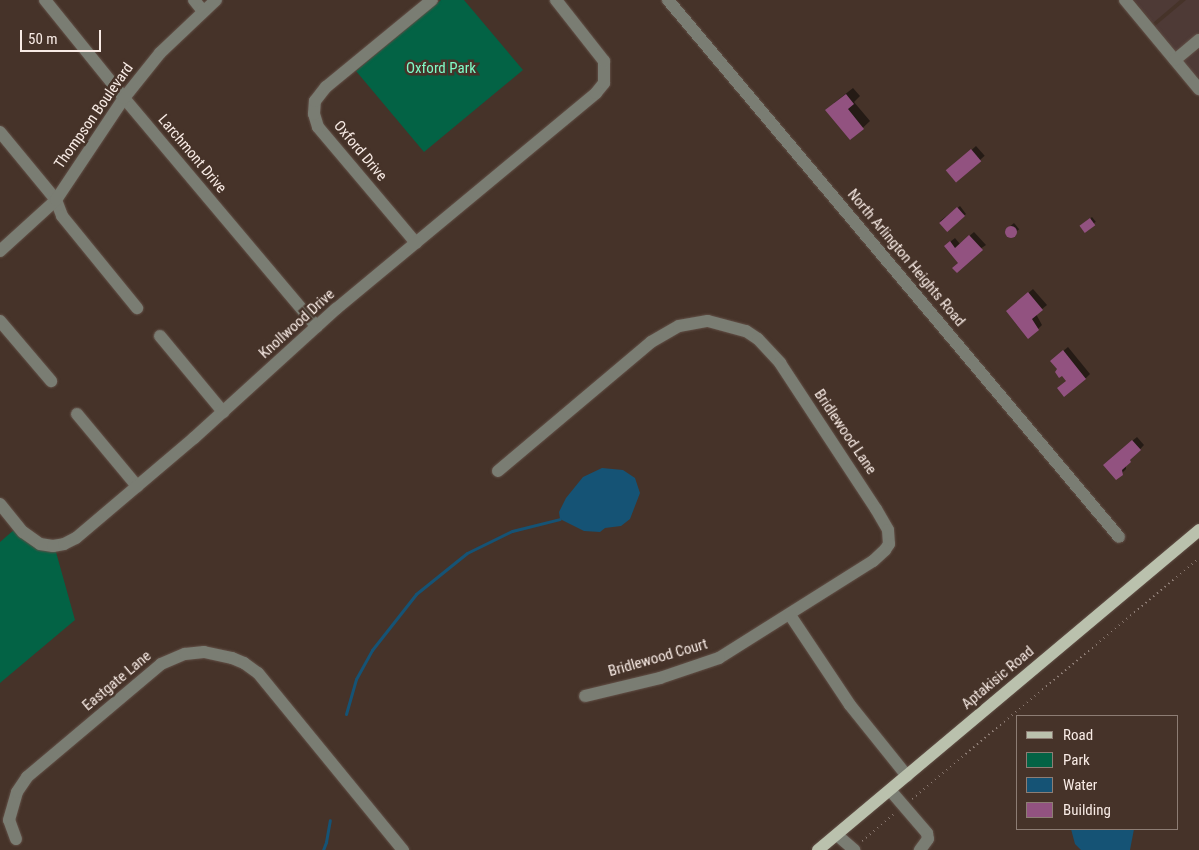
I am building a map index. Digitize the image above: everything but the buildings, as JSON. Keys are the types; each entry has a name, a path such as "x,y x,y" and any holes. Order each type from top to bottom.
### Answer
{"main road":[{"name":"Aptakisic Road","path":"818,850 1199,530"}],"street":[{"name":"Larchmont Drive","path":"45,0 124,98 317,327"},
{"path":"194,0 203,11"},
{"name":"Thompson Boulevard","path":"0,251 56,200 124,98 160,53 216,0"},
{"name":"Oxford Drive","path":"416,243 318,127 314,114 315,101 326,87 432,0"},
{"name":"Knollwood Drive","path":"0,504 23,532 40,544 53,546 64,544 76,538 223,412 317,327 596,93 604,83 606,71 599,52 556,0"},
{"name":"North Arlington Heights Road","path":"668,0 1119,537"},
{"path":"1125,0 1199,89"},
{"path":"1175,60 1199,40"},
{"path":"0,132 56,200 62,216 137,308"},
{"path":"0,321 51,381"},
{"name":"Bridlewood Lane","path":"498,471 665,332 679,326 708,321 746,331 758,339 780,363 876,509 889,538 885,550 873,561 790,615"},
{"path":"160,336 223,412"},
{"path":"77,414 137,486"},
{"path":"790,615 850,705 907,776"},
{"name":"Bridlewood Court","path":"584,696 660,678 719,658 790,615"},
{"name":"Eastgate Lane","path":"16,839 9,820 17,792 27,777 161,664 185,654 204,652 227,656 244,662 258,673 403,850"},
{"path":"890,790 927,833 928,839 920,850"},
{"path":"837,835 853,849"}],"path":[{"path":"853,849 1199,558"}],"shaded area":[{"path":"1134,0 1180,0 1153,23"},
{"path":"1186,0 1199,0 1199,80 1155,26"}],"green space":[{"name":"Oxford Park","path":"441,0 464,0 523,70 424,152 356,71"},
{"path":"15,529 46,551 56,552 75,620 0,683 0,542"}],"water":[{"path":"602,468 623,470 635,478 640,493 630,519 621,526 605,528 600,532 584,531 560,519 559,512 566,498 583,477"},
{"path":"1071,830 1134,830 1130,850 1081,850 1075,844"}],"waterway":[{"path":"346,714 356,679 372,650 416,594 467,553 512,531 560,519"},
{"path":"323,850 330,820"}]}
